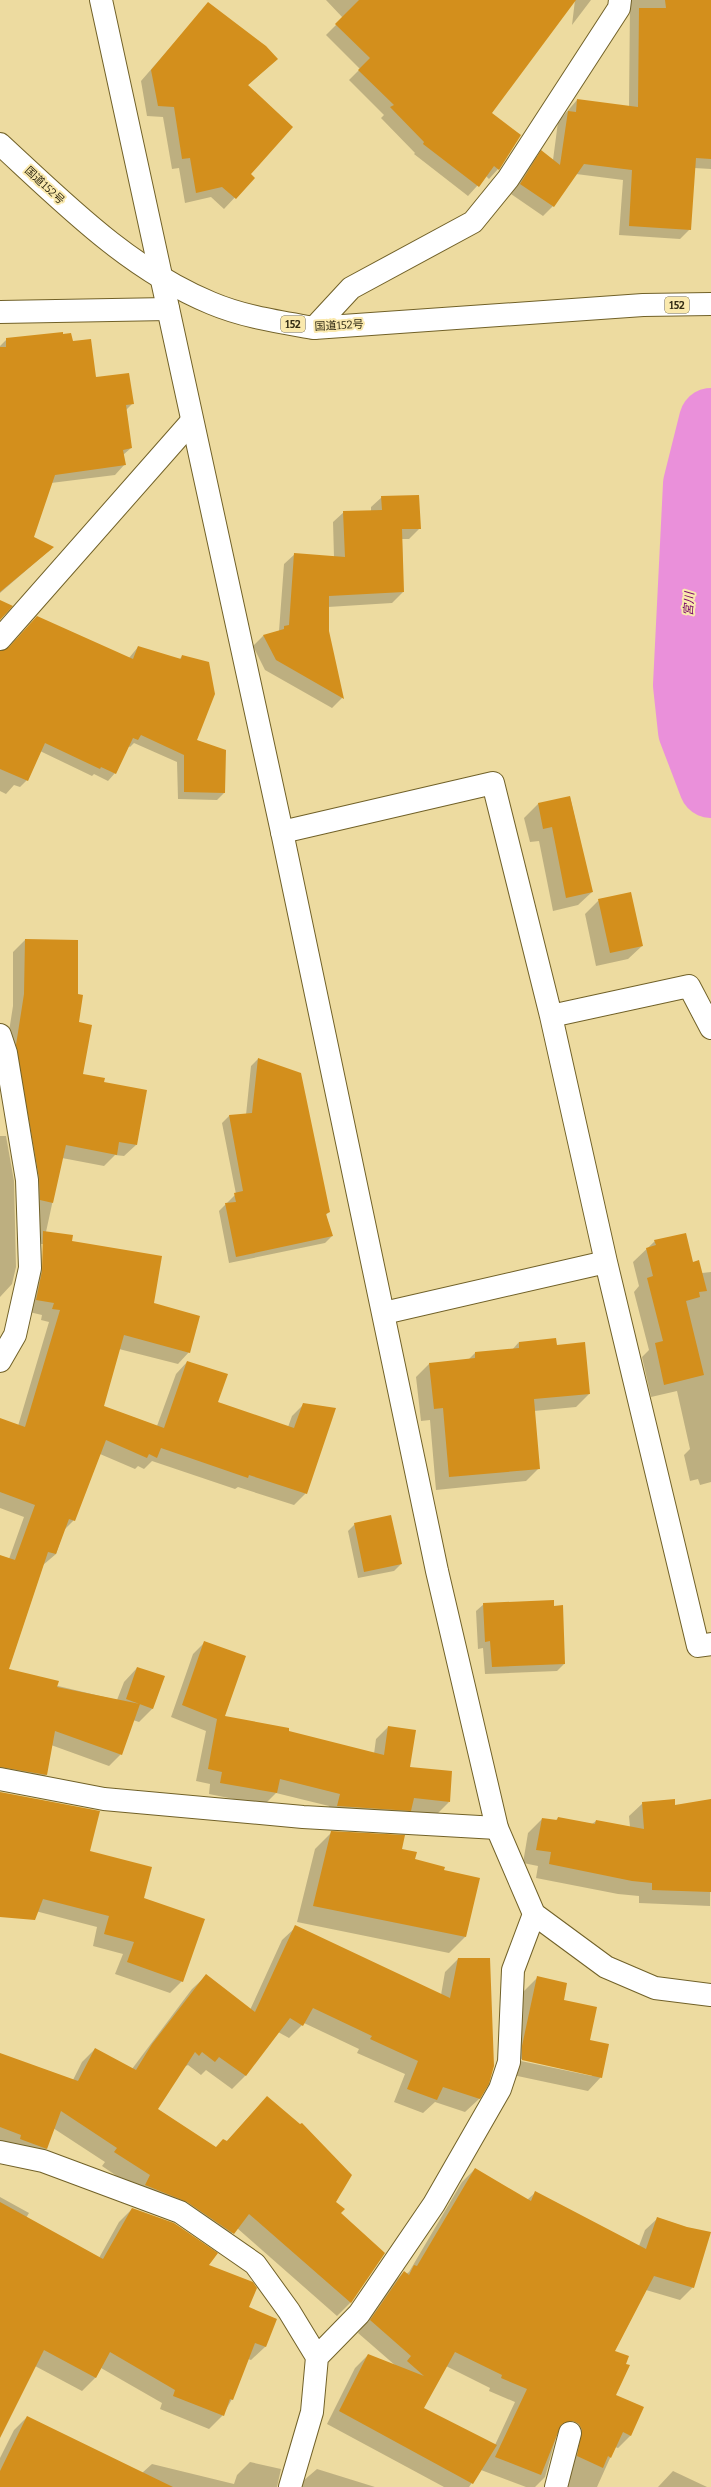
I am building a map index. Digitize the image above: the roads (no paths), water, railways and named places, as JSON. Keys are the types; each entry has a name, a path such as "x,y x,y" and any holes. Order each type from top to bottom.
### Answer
{"main road":[{"path":"101,0 160,278 282,832 384,1313 437,1572 497,1828 534,1914 606,1967 655,1988 711,1995"},
{"path":"314,328 351,288 473,222 508,179 619,8 620,0"},
{"name":"国道152号","path":"0,144 83,220 160,278 212,304 264,319 314,328 643,305 711,304"},
{"path":"0,312 168,309"},
{"path":"0,639 192,421"},
{"path":"282,832 493,783 551,1016 606,1262 698,1646 711,1644"},
{"path":"551,1016 689,986 711,1028"},
{"path":"0,1035 6,1053 27,1180 30,1268 15,1335 0,1361"},
{"path":"384,1313 606,1262"},
{"path":"0,1779 104,1799 304,1818 497,1828"},
{"path":"317,2357 359,2314 434,2204 500,2089 509,2062 513,1970 534,1914"},
{"path":"0,2152 43,2161 180,2212 256,2264 289,2311 317,2357 312,2412 290,2487"},
{"path":"556,2487 570,2433"}],"waterway":[{"name":"宮川","path":"711,420 695,484 685,685 690,731 711,786"}]}
